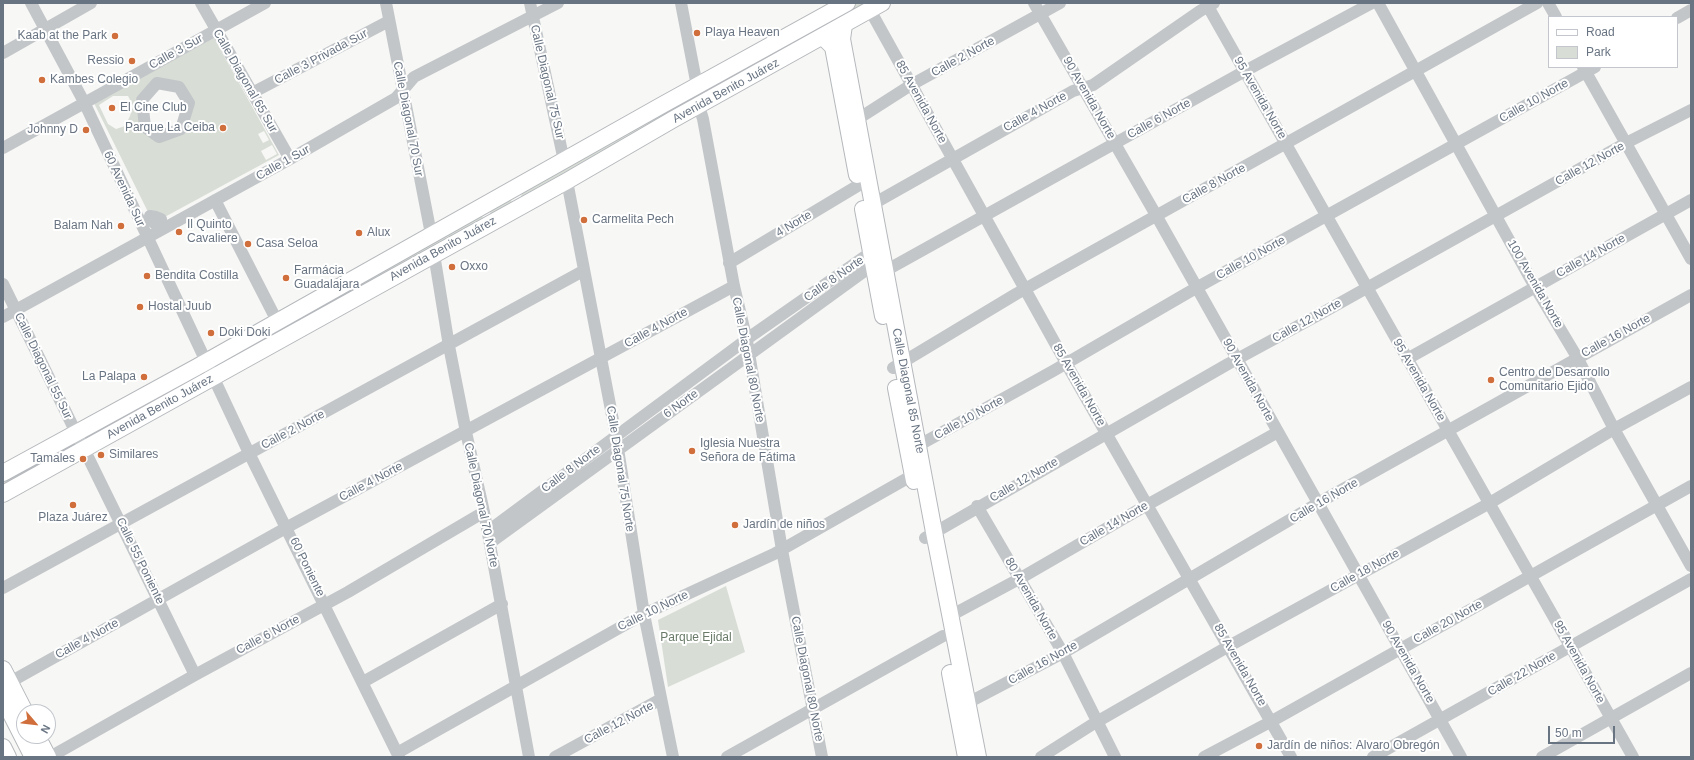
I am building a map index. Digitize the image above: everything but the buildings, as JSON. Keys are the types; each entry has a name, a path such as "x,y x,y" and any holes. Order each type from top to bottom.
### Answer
{"highway":[{"path":"5,683 34,757"},
{"path":"3,721 21,757"}],"main road":[{"name":"Avenida Benito Juárez","path":"3,473 207,362 432,234 703,82 740,63 828,8 847,3"},
{"name":"Avenida Benito Juárez","path":"3,494 523,204 568,181 715,96 876,6"},
{"name":"Calle Diagonal 85 Norte","path":"844,25 842,39 858,185 898,365 914,448 929,535 943,636 978,757"},
{"name":"Calle Diagonal 85 Norte","path":"823,37 833,47 873,204 876,263"},
{"path":"740,63 738,73 746,80"},
{"path":"703,82 720,83 715,96"},
{"path":"516,188 514,198 523,204"},
{"path":"477,210 482,211 486,216 484,226"},
{"name":"Calle Diagonal 85 Norte","path":"914,448 913,475 950,616 963,706 966,757"},
{"path":"5,683 19,704"},
{"path":"42,744 49,757"},
{"path":"3,747 8,757"}],"street":[{"name":"60 Avenida Sur","path":"31,3 46,28 84,102 214,377"},
{"path":"3,53 91,3"},
{"name":"Calle Diagonal 65 Sur","path":"201,3 290,159"},
{"name":"Calle 3 Sur","path":"3,148 265,3"},
{"name":"Calle Diagonal 70 Sur","path":"386,3 402,90 432,234"},
{"name":"Calle Diagonal 75 Sur","path":"530,3 532,18 564,161"},
{"name":"Calle 1 Sur","path":"3,317 290,159 396,98 414,78 532,18 558,3"},
{"path":"681,3 703,82"},
{"name":"90 Avenida Norte","path":"1034,3 1156,215 1461,757"},
{"name":"Calle 2 Norte","path":"852,123 911,85 1060,3"},
{"name":"Calle 6 Norte","path":"876,263 984,216 1244,71 1372,3"},
{"name":"100 Avenida Norte","path":"1378,3 1414,72 1456,144 1535,287 1578,357 1614,429 1691,566"},
{"name":"Calle 8 Norte","path":"898,365 1025,289 1537,3"},
{"path":"1548,3 1555,16"},
{"name":"95 Avenida Norte","path":"1210,4 1244,71 1286,143 1488,504 1633,757"},
{"name":"Calle 4 Norte","path":"873,204 1073,91 1093,85 1210,4"},
{"name":"85 Avenida Norte","path":"876,6 911,85 1066,363 1147,505 1191,578 1291,757"},
{"path":"1678,17 1691,10"},
{"name":"Calle 3 Privada Sur","path":"252,93 389,21"},
{"path":"1588,69 1626,143 1691,259"},
{"name":"Calle 10 Norte","path":"914,448 1196,288 1588,69"},
{"path":"157,83 180,87 189,103 181,129 159,137 145,127 142,100 157,83"},
{"name":"Calle Diagonal 80 Norte","path":"699,106 704,119 729,263 747,341 748,355 782,550 822,757"},
{"name":"Calle 12 Norte","path":"929,535 977,506 1366,287 1626,143 1691,110"},
{"name":"Calle Diagonal 75 Norte","path":"568,181 583,271 616,436 644,614 673,757"},
{"name":"4 Norte","path":"729,263 858,185"},
{"path":"215,200 278,321"},
{"name":"Calle 14 Norte","path":"1407,359 1691,200"},
{"name":"Calle Diagonal 70 Norte","path":"434,254 449,346 489,537 529,757"},
{"name":"Calle 8 Norte","path":"489,537 616,436 747,341 876,263"},
{"name":"6 Norte","path":"489,537 618,450 876,263"},
{"name":"Calle 2 Norte","path":"3,588 249,453 449,346 583,271"},
{"name":"Calle Diagonal 55 Sur","path":"3,284 84,448"},
{"name":"Calle 4 Norte","path":"5,683 287,528 734,286"},
{"name":"Calle 16 Norte","path":"963,706 1063,653 1319,503 1691,295"},
{"name":"60 Poniente","path":"214,377 249,453 325,604 398,755"},
{"name":"Calle 18 Norte","path":"1041,757 1229,646 1359,576 1439,529 1488,504 1614,429 1691,388"},
{"name":"Calle 14 Norte","path":"950,616 1020,579 1147,505 1278,432"},
{"name":"Calle 55 Poniente","path":"84,448 195,675"},
{"name":"Calle 10 Norte","path":"398,755 516,684 644,614 782,550 913,475"},
{"name":"Calle 20 Norte","path":"1204,757 1272,721 1691,486"},
{"name":"80 Avenida Norte","path":"977,506 1063,653 1115,757"},
{"name":"Calle 6 Norte","path":"49,757 325,604 484,512"},
{"name":"Calle 22 Norte","path":"1373,757 1691,579"},
{"path":"362,682 502,604"},
{"path":"728,757 943,636"},
{"path":"1542,757 1691,673"},
{"name":"Calle 12 Norte","path":"555,757 661,699"}],"green space":[{"path":"858,3 870,3 741,72 743,68"},
{"name":"Parque La Ceiba","path":"214,38 279,155 161,219 150,216 94,103","holes":["157,83 179,87 189,103 181,129 159,137 145,127 142,100","113,96 128,96 133,106 125,126 116,129 108,124 99,105","264,131 269,140 263,143 258,134","272,145 277,154 266,160 261,151"]},
{"path":"713,84 717,86 525,197 521,197 522,193"},
{"path":"512,198 511,201 514,203 494,214 490,214 491,209"},
{"path":"479,215 483,217 480,221 218,368 216,365"},
{"path":"202,370 206,373 91,439 88,438 89,434"},
{"path":"65,446 67,451 3,487 3,480"},
{"name":"Parque Ejidal","path":"726,586 745,652 668,687 658,620"}],"place":[{"name":"Playa Heaven","path":"697,33"},
{"name":"Kaab at the Park","path":"115,36"},
{"name":"Ressio","path":"132,61"},
{"name":"Kambes Colegio","path":"42,80"},
{"name":"El Cine Club","path":"112,108"},
{"name":"Parque La Ceiba","path":"223,128"},
{"name":"Johnny D","path":"86,130"},
{"name":"Carmelita Pech","path":"584,220"},
{"name":"Balam Nah","path":"121,226"},
{"name":"Il Quinto Cavaliere","path":"179,232"},
{"name":"Alux","path":"359,233"},
{"name":"Casa Seloa","path":"248,244"},
{"name":"Oxxo","path":"452,267"},
{"name":"Bendita Costilla","path":"147,276"},
{"name":"Farmácia Guadalajara","path":"286,278"},
{"name":"Hostal Juub","path":"140,307"},
{"name":"Doki Doki","path":"211,333"},
{"name":"La Palapa","path":"144,377"},
{"name":"Centro de Desarrollo Comunitario Ejido","path":"1491,380"},
{"name":"Iglesia Nuestra Señora de Fátima","path":"692,451"},
{"name":"Similares","path":"101,455"},
{"name":"Tamales","path":"83,459"},
{"name":"Plaza Juárez","path":"73,505"},
{"name":"Jardín de niños","path":"735,525"},
{"name":"Jardín de niños: Alvaro Obregón","path":"1259,746"}]}
